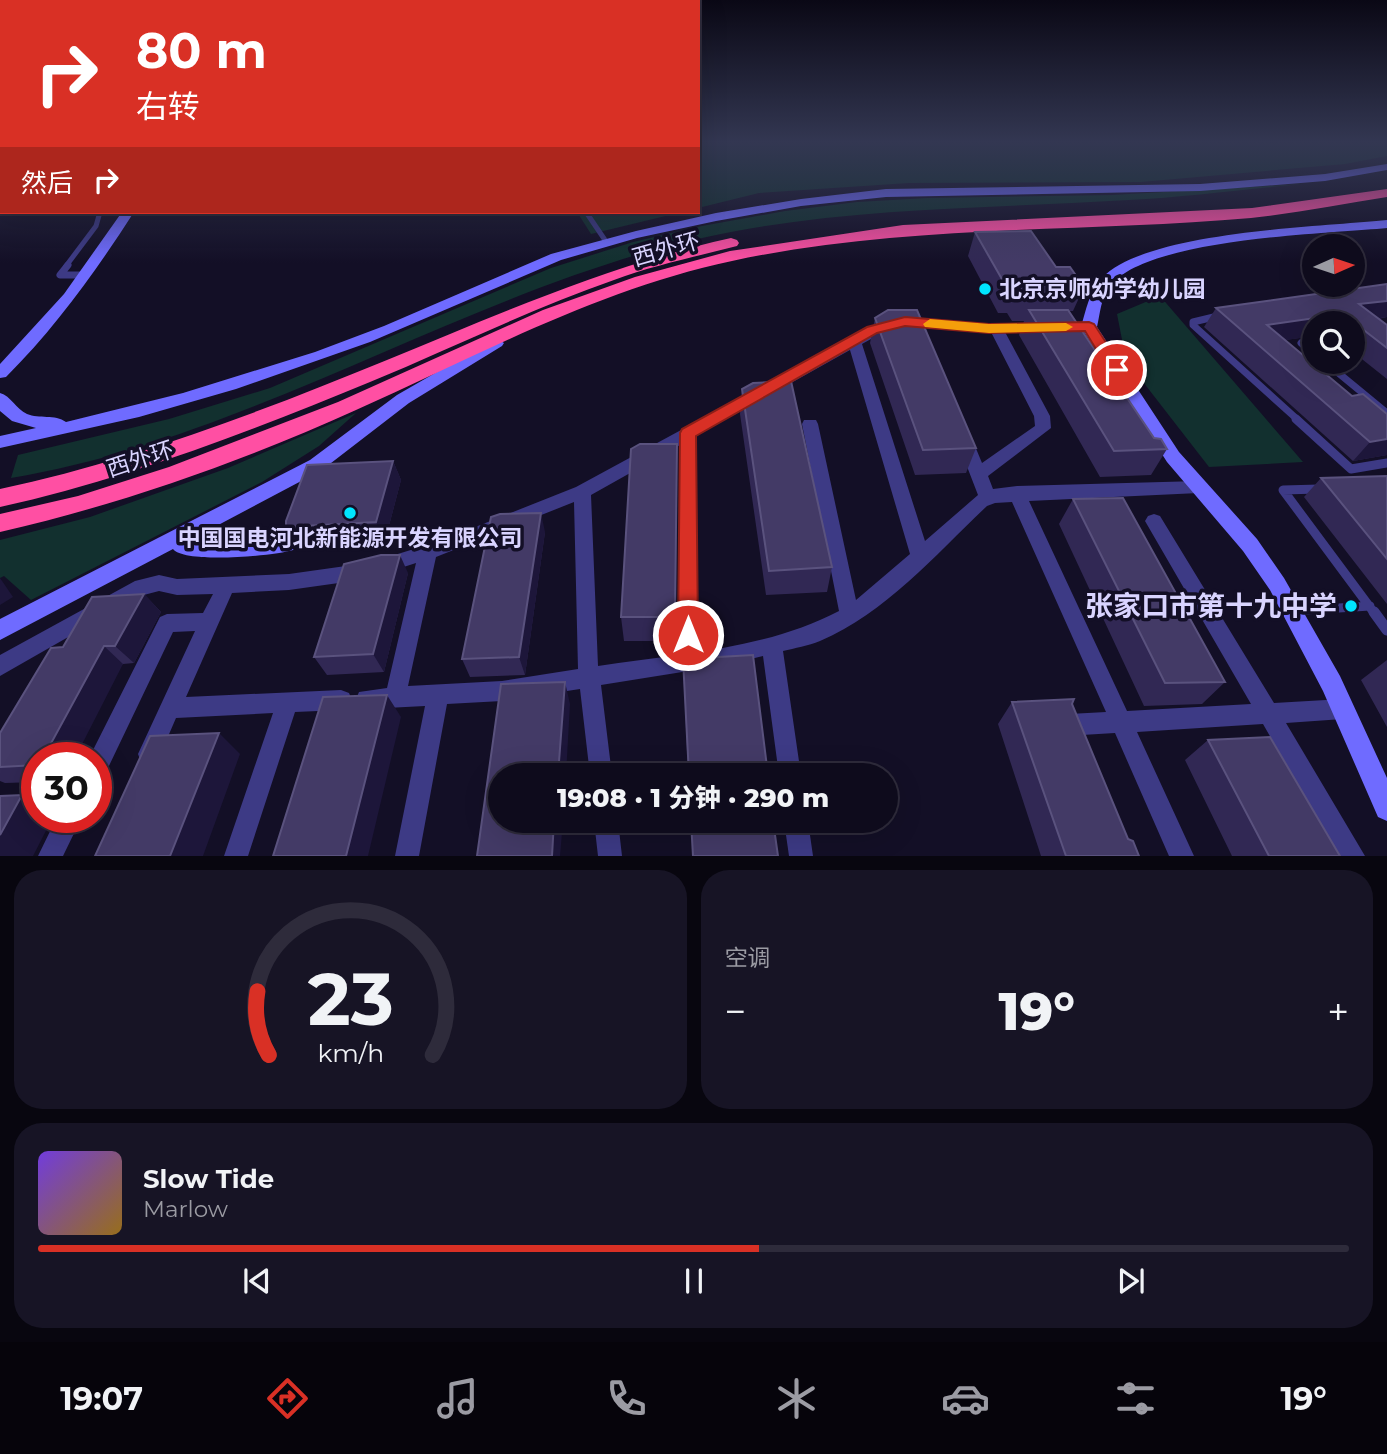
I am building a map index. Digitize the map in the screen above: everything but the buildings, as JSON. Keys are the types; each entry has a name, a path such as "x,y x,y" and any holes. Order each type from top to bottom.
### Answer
{"highway":[{"name":"西外环","path":"7,497 117,467 252,420 422,353 564,290 695,250 784,232 853,223 1238,201 1375,183"},
{"name":"西外环","path":"0,523 78,505 261,442 562,309 641,281 730,256 903,230 1252,213 1387,193"}],"main road":[{"path":"0,442 86,425 253,379 370,338 555,258 649,231 798,201 936,191 1205,187 1249,183"},
{"path":"0,373 19,356 86,275 127,214"},
{"path":"1387,224 1179,248 1138,260 1109,278 1098,293 1089,327 1173,457 1250,545 1292,611 1343,709 1387,808"},
{"path":"0,629 316,465 403,399 486,348 562,309"},
{"path":"19,356 0,398 13,415 36,423 86,425"},
{"path":"0,455 13,446 52,432"},
{"path":"176,538 184,548 196,550 286,544"}],"street":[{"path":"0,666 135,589 159,583 177,587 289,582 359,573 428,552 582,492 886,325 919,329 996,328 1067,333 1089,327"},
{"path":"979,474 1043,428 1042,416 996,328"},
{"path":"854,342 920,556"},
{"path":"958,423 988,498"},
{"path":"810,424 850,615"},
{"path":"688,433 688,635"},
{"path":"170,708 502,691 726,656 814,634 850,615 875,598 981,501 988,498 1017,494 1199,487"},
{"path":"582,492 586,650 600,763"},
{"path":"1017,494 1182,856"},
{"path":"1154,522 1353,856"},
{"path":"395,697 428,552"},
{"path":"142,769 226,584"},
{"path":"109,742 167,623 209,622"},
{"path":"772,645 788,763"},
{"path":"407,856 438,695"},
{"path":"236,856 288,703"},
{"path":"1079,748 1069,725 1343,709"},
{"path":"50,856 62,833"},
{"path":"607,833 610,856"},
{"path":"798,833 801,856"}],"lane":[{"path":"86,275 60,275 96,226 99,214"},
{"path":"587,214 607,243"},
{"path":"1224,316 1196,320 1193,325 1351,469 1387,463"},
{"path":"1340,374 1387,413"},
{"path":"1336,489 1283,490 1387,630"},
{"path":"1292,611 1370,606"}],"green space":[{"path":"700,183 921,183 909,183 759,193 700,208"},
{"path":"1303,184 1151,199 823,218 703,238 643,253 563,279 252,407 173,436 93,460 11,478 18,455 169,419 270,388 551,268 633,242 702,226 785,211 857,202 1112,195"},
{"path":"578,214 674,214 591,234"},
{"path":"1160,296 1303,462 1209,467 1126,360 1117,314"},
{"path":"356,413 319,446 262,482 31,600 4,576 0,578 0,540 90,517 228,468"}],"slow traffic":[{"path":"930,324 989,328 1066,327"}],"place":[{"name":"北京京师幼学幼儿园","path":"985,289"},
{"name":"中国国电河北新能源开发有限公司","path":"350,513"},
{"name":"张家口市第十九中学","path":"1351,606"}],"route":[{"path":"688,635 688,433 872,330 905,322 989,328 1089,327 1117,370"}]}
